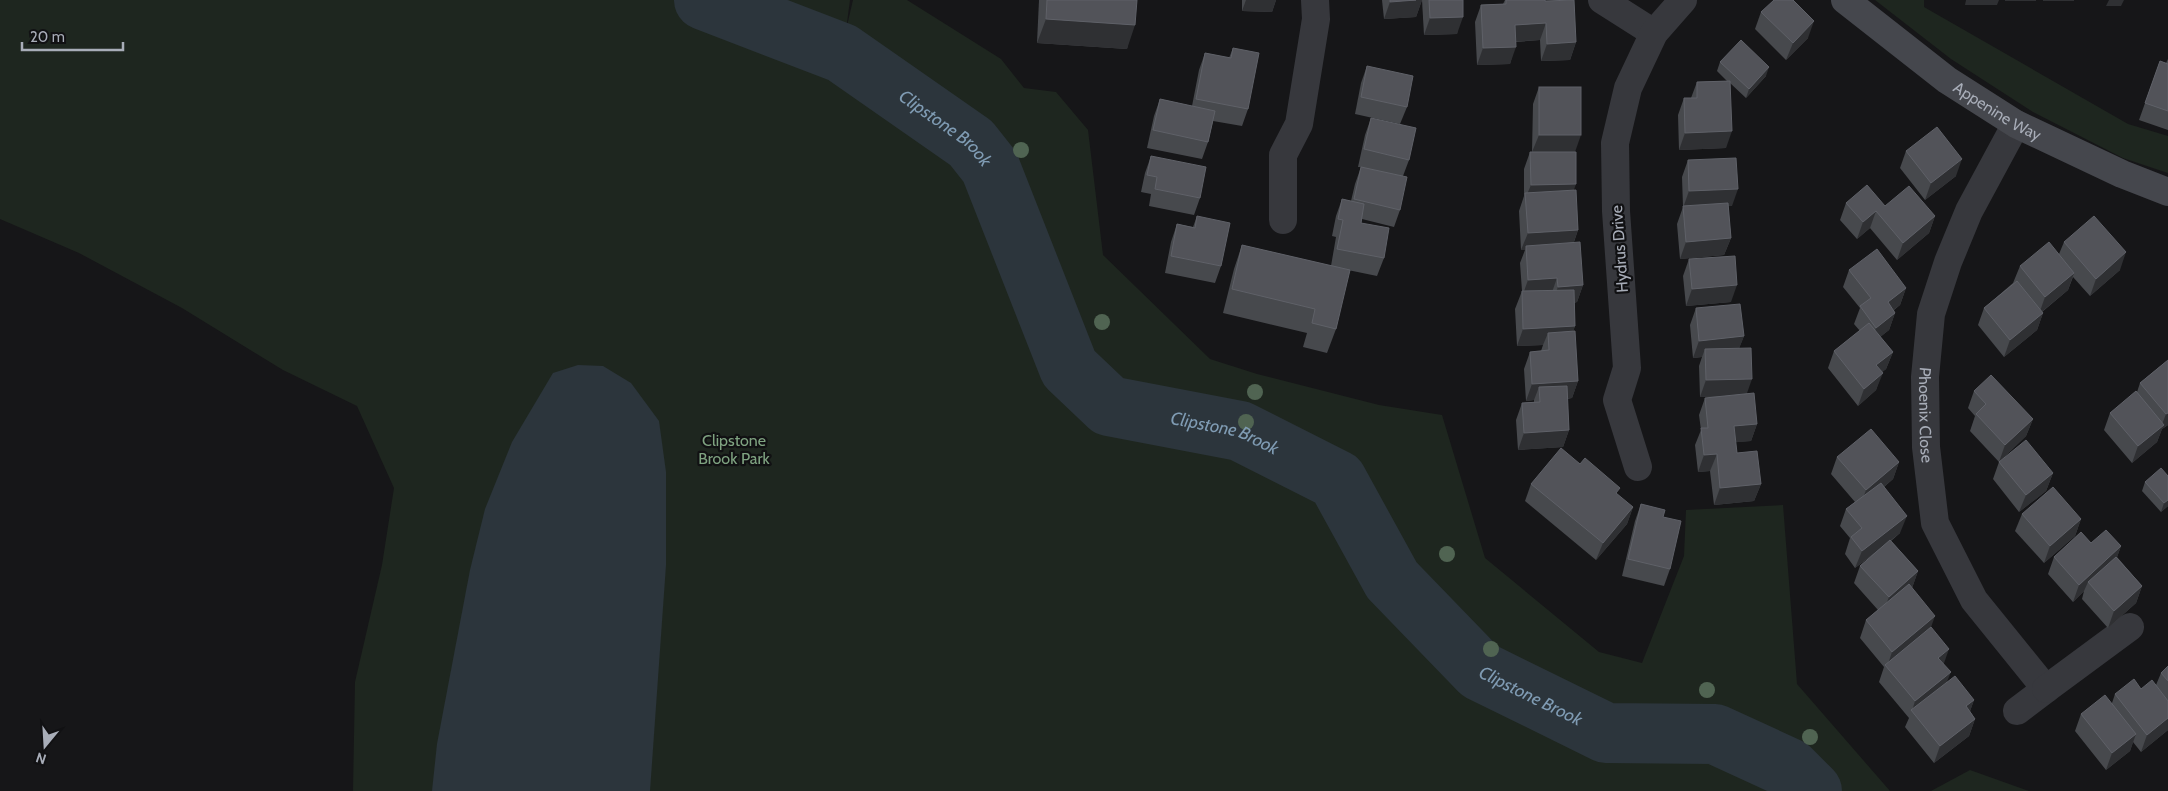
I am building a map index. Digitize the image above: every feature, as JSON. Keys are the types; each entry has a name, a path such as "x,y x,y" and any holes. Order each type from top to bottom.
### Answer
{"street":[{"path":"1283,220 1283,155 1299,124 1316,19 1315,0"},
{"path":"1602,0 1654,33"},
{"name":"Hydrus Drive","path":"1638,468 1617,400 1627,368 1616,211 1615,143 1628,88 1654,33 1683,0"},
{"name":"Appenine Way","path":"1846,0 1947,80 2016,124 2122,174 2168,192"},
{"name":"Phoenix Close","path":"2016,124 1969,211 1948,262 1931,314 1925,377 1926,447 1935,523 1974,600 2046,689"},
{"path":"2017,711 2130,627"}],"green space":[{"name":"Clipstone Brook Park","path":"0,0 850,0 846,30 853,0 907,0 1001,59 1024,88 1056,92 1088,130 1103,255 1210,359 1257,374 1379,405 1442,415 1485,558 1599,652 1642,663 1684,556 1686,510 1783,505 1797,684 1890,791 1826,791 1793,758 1714,722 1614,723 1487,662 1403,575 1344,477 1301,451 1244,423 1114,398 1075,363 997,163 976,137 844,43 842,53 931,116 990,167 1069,368 1109,406 1240,431 1337,480 1392,580 1480,671 1606,733 1715,734 1789,768 1812,791 353,791 355,682 382,565 394,488 357,406 283,370 182,308 79,253 0,219"},
{"path":"1875,0 1924,0 1924,7 2128,124 2168,136 2168,173 2123,158 2033,112 1951,59"},
{"path":"1970,770 2026,790 2029,791 1931,791"}],"shaded area":[{"path":"578,365 603,366 631,383 659,421 666,472 666,565 650,791 432,791 437,744 470,570 485,509 512,442 553,373"}],"building":[{"path":"1047,0 1137,0 1135,25 1046,19"},
{"path":"1390,0 1416,0 1390,2"},
{"path":"1429,0 1463,0 1463,17 1430,18"},
{"path":"1506,0 1574,0 1576,42 1547,44 1546,23 1515,25 1516,47 1483,48 1481,5 1506,4"},
{"path":"1774,0 1793,0 1814,21 1793,43 1761,12"},
{"path":"1741,40 1769,67 1749,89 1720,62"},
{"path":"1233,48 1259,53 1248,109 1196,99 1205,53 1231,58"},
{"path":"2160,61 2168,64 2168,111 2145,103"},
{"path":"1367,66 1413,76 1407,107 1361,97"},
{"path":"1730,81 1732,131 1685,133 1684,98 1697,98 1697,82"},
{"path":"1539,87 1581,87 1581,135 1539,135"},
{"path":"1160,99 1215,111 1208,142 1153,130"},
{"path":"1371,118 1416,128 1409,160 1364,149"},
{"path":"1937,127 1962,159 1931,183 1906,151"},
{"path":"1530,152 1576,152 1576,184 1531,185"},
{"path":"1151,156 1206,167 1200,198 1155,189 1157,177 1147,175"},
{"path":"1736,158 1738,189 1689,191 1688,160"},
{"path":"1361,167 1407,177 1400,210 1354,199"},
{"path":"1867,185 1885,206 1909,186 1935,216 1903,243 1876,211 1863,222 1846,203"},
{"path":"1576,190 1578,230 1528,233 1525,193"},
{"path":"1342,199 1364,204 1361,223 1389,228 1384,258 1337,249 1343,220 1338,219"},
{"path":"1728,203 1731,238 1686,242 1683,206"},
{"path":"1197,216 1230,223 1221,266 1171,256 1177,224 1195,228"},
{"path":"2094,216 2126,252 2096,279 2064,242"},
{"path":"1580,242 1583,285 1558,287 1557,278 1528,280 1526,246"},
{"path":"2049,242 2074,273 2045,297 2020,266"},
{"path":"1242,245 1350,270 1336,329 1312,323 1315,309 1232,289"},
{"path":"1877,249 1906,288 1888,302 1895,313 1876,328 1860,306 1871,298 1849,270"},
{"path":"1735,256 1737,285 1692,289 1689,259"},
{"path":"2017,281 2043,313 2010,340 1984,308"},
{"path":"1574,290 1575,326 1523,329 1522,291"},
{"path":"1740,304 1744,336 1699,341 1696,308"},
{"path":"1869,323 1893,352 1876,365 1883,373 1864,389 1834,351"},
{"path":"1575,331 1578,381 1532,384 1530,352 1549,350 1548,333"},
{"path":"1751,348 1752,379 1706,380 1705,349"},
{"path":"2168,360 2168,413 2166,414 2140,383"},
{"path":"1991,375 2033,419 2005,445 1976,414 1986,404 1974,391"},
{"path":"1567,386 1569,430 1524,433 1522,403 1540,402 1539,387"},
{"path":"2136,391 2164,425 2138,446 2110,413"},
{"path":"1754,393 1757,424 1734,426 1737,453 1757,451 1761,484 1720,488 1717,454 1704,455 1701,428 1708,428 1705,398"},
{"path":"1871,429 1899,462 1866,490 1837,457"},
{"path":"2026,440 2053,473 2026,495 1999,462"},
{"path":"1561,448 1580,464 1585,458 1620,488 1616,493 1633,507 1603,543 1531,484"},
{"path":"2161,468 2168,476 2168,500 2164,503 2145,482"},
{"path":"1881,483 1907,516 1862,551 1851,537 1862,528 1846,509"},
{"path":"2053,487 2081,519 2050,546 2022,514"},
{"path":"1641,504 1665,510 1663,517 1681,521 1670,569 1628,559"},
{"path":"2106,530 2121,546 2079,585 2054,557 2081,532 2091,543"},
{"path":"1890,540 1918,571 1889,597 1860,566"},
{"path":"2116,557 2142,586 2114,611 2088,582"},
{"path":"1909,584 1935,616 1892,652 1866,620"},
{"path":"1931,627 1949,649 1938,658 1951,672 1915,701 1885,665"},
{"path":"2168,666 2168,681 2161,673"},
{"path":"1955,676 1974,700 1966,706 1975,719 1940,746 1911,710"},
{"path":"2134,679 2141,689 2152,680 2168,701 2168,718 2147,735 2115,694"},
{"path":"2105,695 2136,734 2112,753 2081,714"}],"waterway":[{"name":"Clipstone Brook","path":"704,0 842,53 971,143 990,167 1069,368 1109,406 1240,431 1337,480 1392,580 1480,671 1606,733 1715,734 1789,768 1812,791"}]}
